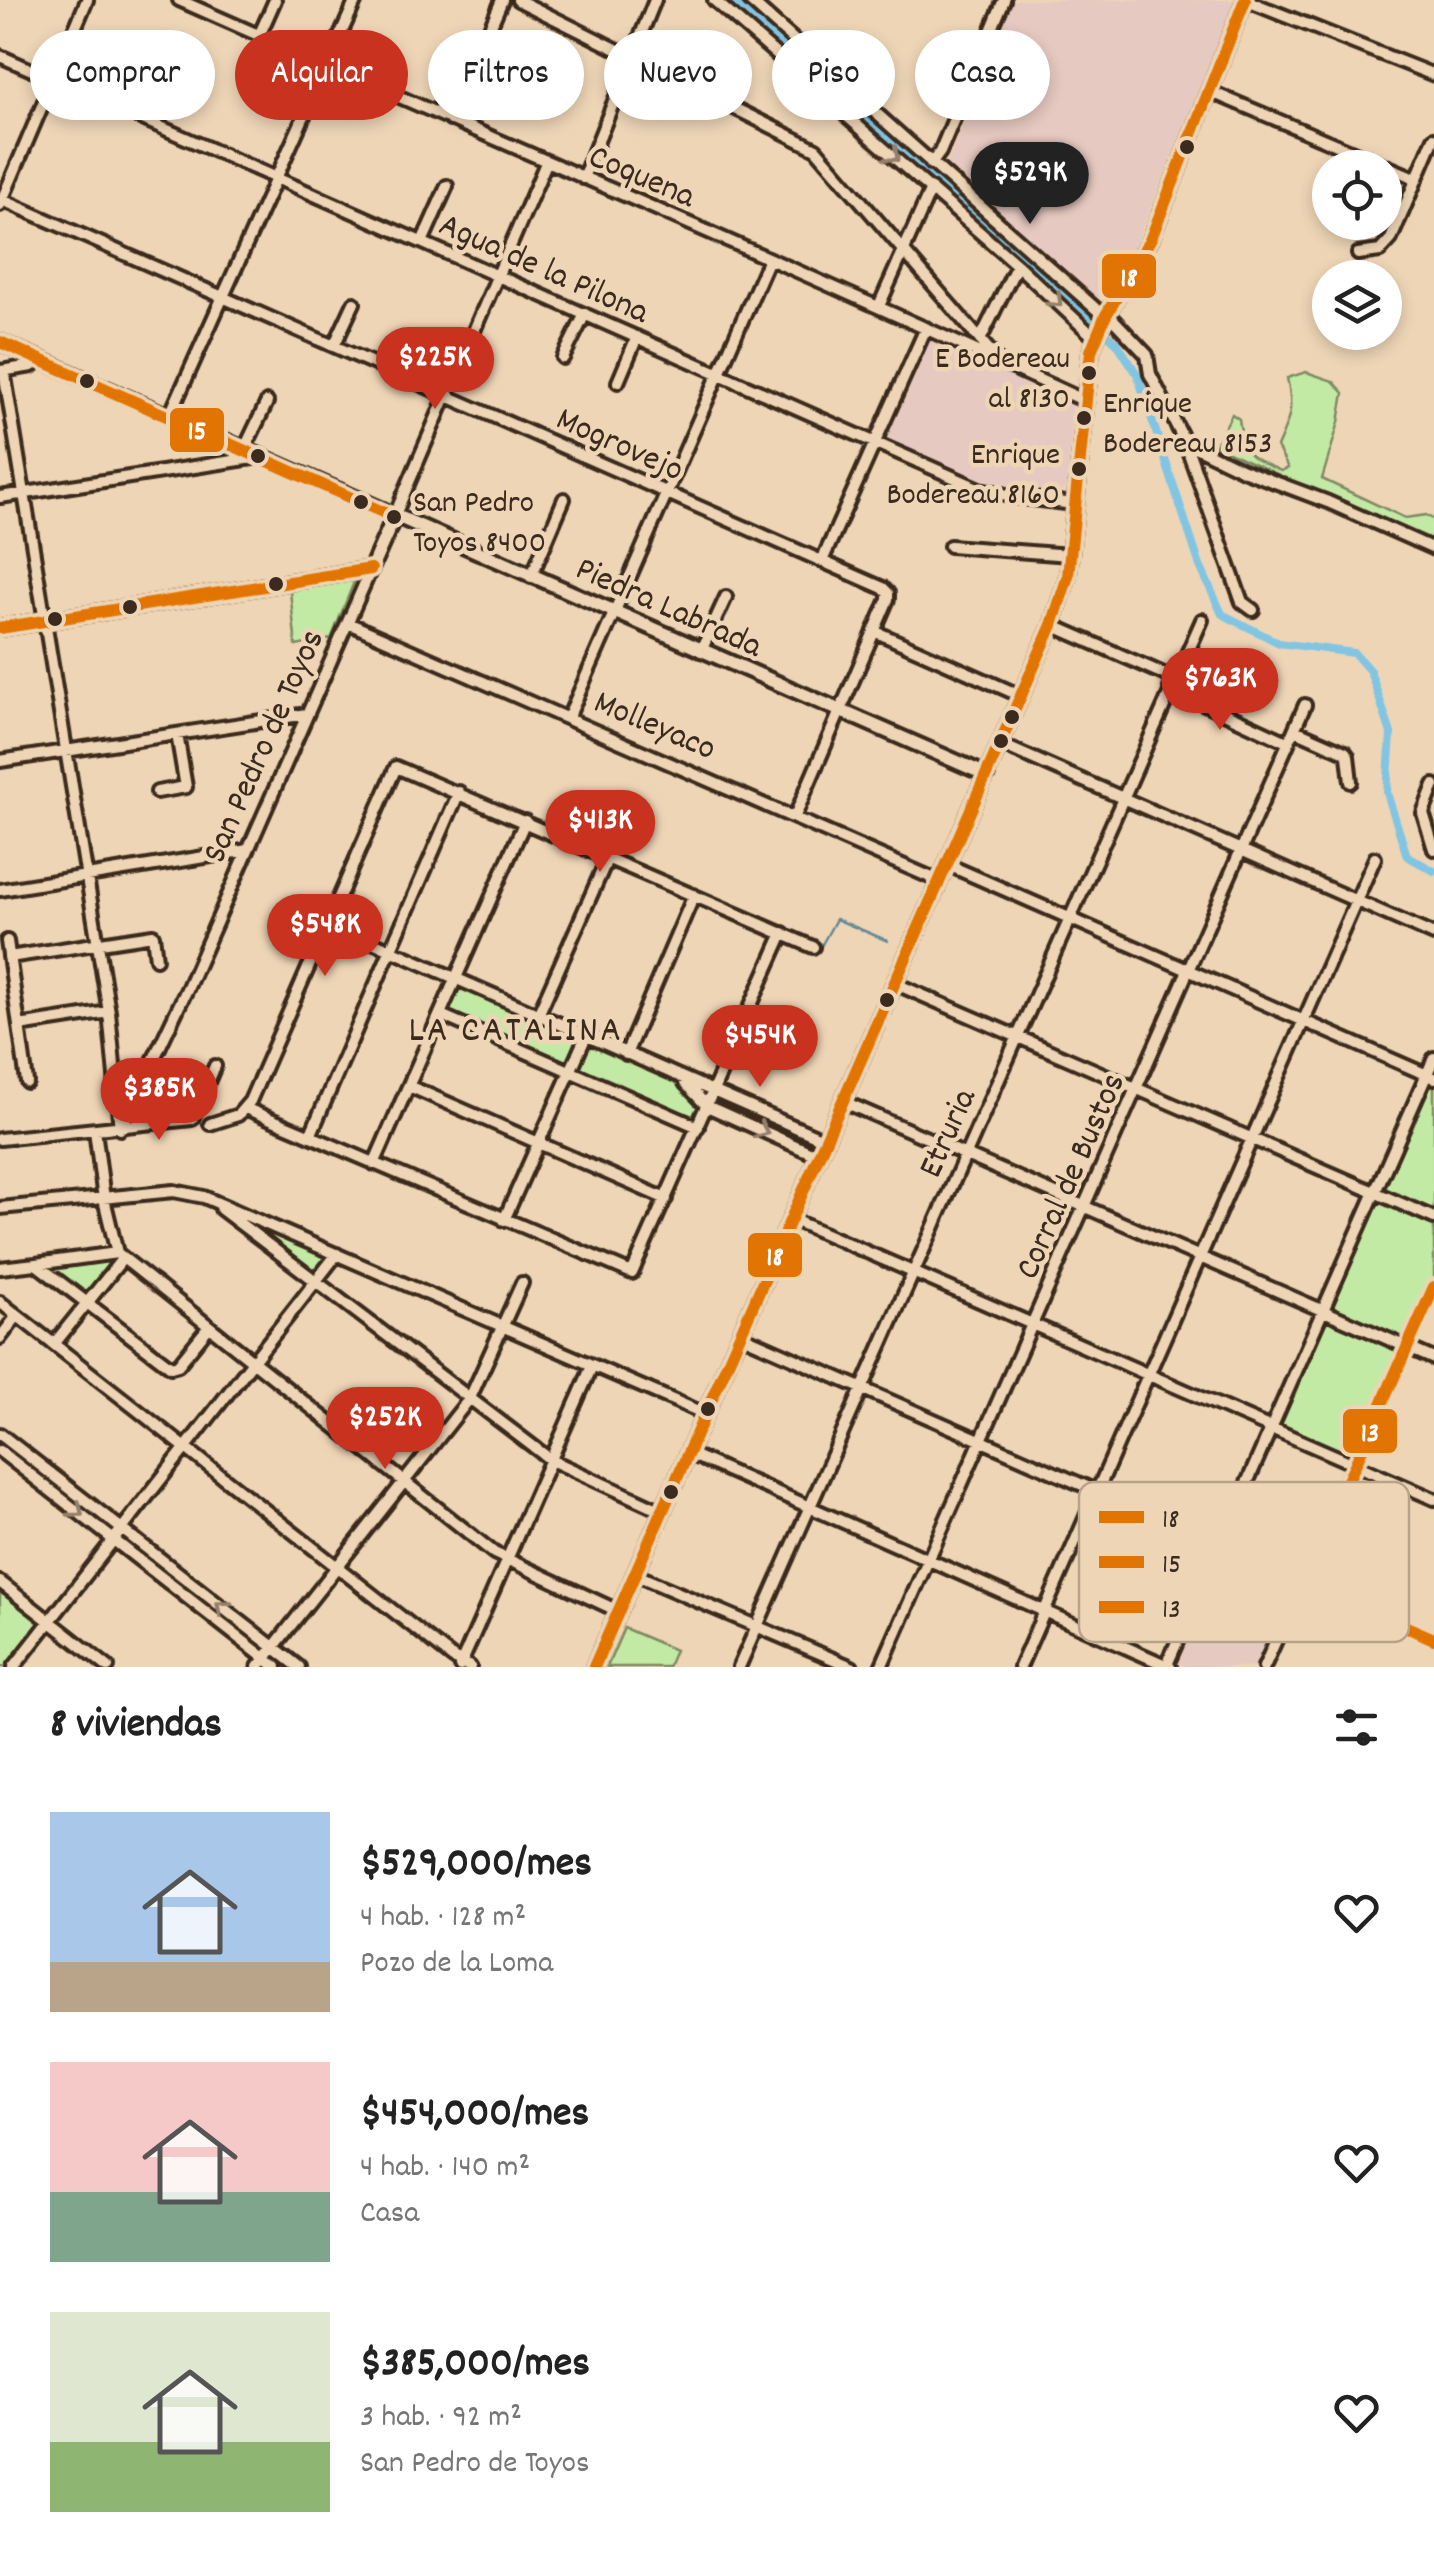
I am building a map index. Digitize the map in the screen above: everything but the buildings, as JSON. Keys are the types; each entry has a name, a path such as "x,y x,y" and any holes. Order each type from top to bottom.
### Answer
{"main road":[{"path":"594,1667 1052,626 1070,555 1084,400 1094,338 1146,249 1245,0"},
{"name":"Piedra Labrada","path":"0,342 986,776"},
{"name":"San Pedro de Toyos","path":"371,569 394,517"},
{"path":"0,628 371,569"}],"street":[{"path":"75,30 88,0"},
{"name":"Coquena","path":"180,0 246,30"},
{"path":"262,30 275,0"},
{"path":"343,30 356,0"},
{"path":"489,30 502,0"},
{"path":"518,0 604,43"},
{"path":"645,30 656,0"},
{"path":"714,0 1017,265 1094,338"},
{"path":"749,0 1147,355 1150,374 1184,442 1242,602 1253,610"},
{"path":"931,164 940,152 1004,0"},
{"path":"1245,0 1434,75"},
{"name":"Agua de la Pilona","path":"0,56 30,69"},
{"path":"1209,91 1417,179"},
{"path":"752,117 816,149 999,361"},
{"path":"1,202 37,120"},
{"name":"Agua de la Pilona","path":"146,120 995,494 1074,504"},
{"path":"169,417 302,120"},
{"name":"Coquena","path":"450,120 879,306 1084,400"},
{"path":"582,178 607,120"},
{"path":"1358,254 1370,255 1387,246 1434,138"},
{"name":"San Pedro de Toyos","path":"394,517 546,163"},
{"path":"422,242 446,186"},
{"path":"879,306 931,189"},
{"name":"Mogrovejo","path":"1,202 888,593 874,631"},
{"path":"568,718 769,258"},
{"path":"980,340 1017,265"},
{"path":"334,346 354,303"},
{"path":"563,358 584,314"},
{"path":"822,561 926,328"},
{"path":"618,382 636,336"},
{"path":"38,359 32,366 2,371 26,493 109,1012 120,1128"},
{"path":"244,450 266,402"},
{"path":"1184,442 1434,549"},
{"path":"0,497 259,457"},
{"path":"531,576 564,499"},
{"path":"950,546 1070,555"},
{"name":"San Pedro de Toyos","path":"120,1128 371,569"},
{"path":"701,651 726,597"},
{"name":"Etruria","path":"739,1667 1202,620"},
{"name":"Molleyaco","path":"348,622 939,881"},
{"path":"1052,626 1287,742"},
{"path":"795,816 874,631 1021,696"},
{"name":"Corral de Bustos","path":"881,1667 1306,706"},
{"path":"0,761 308,714"},
{"path":"1295,730 1345,752 1352,782"},
{"path":"158,792 186,787 177,734"},
{"path":"1000,744 1434,935"},
{"path":"210,1124 238,1115 245,1108 395,765 813,947"},
{"path":"1434,785 1423,812 1434,849"},
{"path":"310,1136 459,792"},
{"path":"374,1164 525,821"},
{"path":"0,890 248,850"},
{"path":"538,1016 608,857"},
{"path":"1101,1482 1375,858"},
{"path":"946,864 1430,1077"},
{"path":"626,1054 694,895"},
{"path":"328,922 825,1140"},
{"path":"245,1108 632,1273 782,934"},
{"path":"9,957 153,935 156,959"},
{"path":"6,941 27,1082"},
{"path":"894,983 1434,1218"},
{"path":"19,1026 109,1012"},
{"path":"441,1015 698,1127"},
{"path":"504,1220 586,1036"},
{"path":"1249,1482 1430,1077 1434,1058"},
{"path":"0,1140 192,1119 215,1066"},
{"path":"679,1077 707,1106 818,1156"},
{"path":"408,1086 666,1199"},
{"path":"842,1101 1434,1359"},
{"path":"95,1130 104,1199 120,1256 507,1560 618,1611"},
{"path":"0,1208 174,1191 204,1197 704,1414"},
{"path":"204,1197 550,1460 662,1512"},
{"path":"791,1218 1396,1482"},
{"path":"14,1667 337,1254"},
{"path":"0,1268 120,1256"},
{"path":"54,1344 120,1256"},
{"path":"36,1264 171,1367 178,1365 208,1328"},
{"path":"261,1663 470,1398 522,1283"},
{"path":"1347,1482 1434,1287"},
{"path":"0,1302 464,1666 592,1366"},
{"path":"0,1338 17,1316"},
{"path":"740,1336 1079,1484"},
{"path":"0,1434 299,1667"},
{"path":"0,1451 261,1663 276,1667"},
{"path":"688,1453 1079,1627"},
{"path":"1409,1488 1434,1499"},
{"path":"1020,1667 1079,1533"},
{"path":"634,1574 852,1667"},
{"path":"0,1582 108,1667"},
{"path":"1409,1628 1434,1639"},
{"path":"1112,1642 1167,1666 1178,1642"},
{"path":"1264,1667 1275,1642"}],"shaded area":[{"path":"1010,0 1236,0 1130,257 1096,302 946,167 964,120 1050,120 1050,30 999,30"},
{"path":"930,338 1073,401 1067,487 1056,495 971,480 884,440"},
{"path":"1187,1642 1269,1642 1258,1667 1187,1667 1178,1663"}],"green space":[{"path":"1306,372 1333,381 1344,393 1322,479 1405,518 1426,515 1434,520 1434,545 1215,446 1232,414 1239,419 1249,453 1281,471 1288,468 1277,447 1290,414 1287,378"},
{"path":"356,577 331,639 296,646 289,582"},
{"path":"460,985 580,1038 568,1066 447,1014"},
{"path":"589,1041 674,1078 702,1108 696,1122 575,1069"},
{"path":"1429,1080 1434,1082 1434,1213 1381,1190"},
{"path":"1379,1196 1434,1220 1434,1281 1406,1344 1328,1309"},
{"path":"213,1201 338,1258 321,1280"},
{"path":"114,1260 83,1298 44,1267"},
{"path":"1326,1315 1403,1349 1355,1457 1278,1423"},
{"path":"0,1592 39,1623 5,1667 0,1667"},
{"path":"624,1628 675,1650 668,1667 607,1667"}],"waterway":[{"path":"732,0 1117,343 1137,374 1200,566 1222,614 1279,643 1354,653 1370,671 1391,733 1387,793 1407,856 1434,871"},
{"path":"820,948 836,919 888,941"}],"transit line":[{"name":"18","path":"594,1667 1052,625 1068,576 1091,351 1105,317 1151,238 1245,0"},
{"name":"15","path":"0,342 394,517"},
{"name":"15","path":"0,628 371,569"},
{"name":"13","path":"1347,1482 1434,1287"},
{"name":"13","path":"1409,1628 1434,1639"}],"place":[{"name":"E Bodereau al 8130","path":"1089,373"},
{"name":"Enrique Bodereau 8153","path":"1084,418"},
{"name":"Enrique Bodereau 8160","path":"1079,469"},
{"name":"San Pedro Toyos 8400","path":"394,517"}],"district":[{"name":"LA CATALINA","path":"516,1027"}]}
